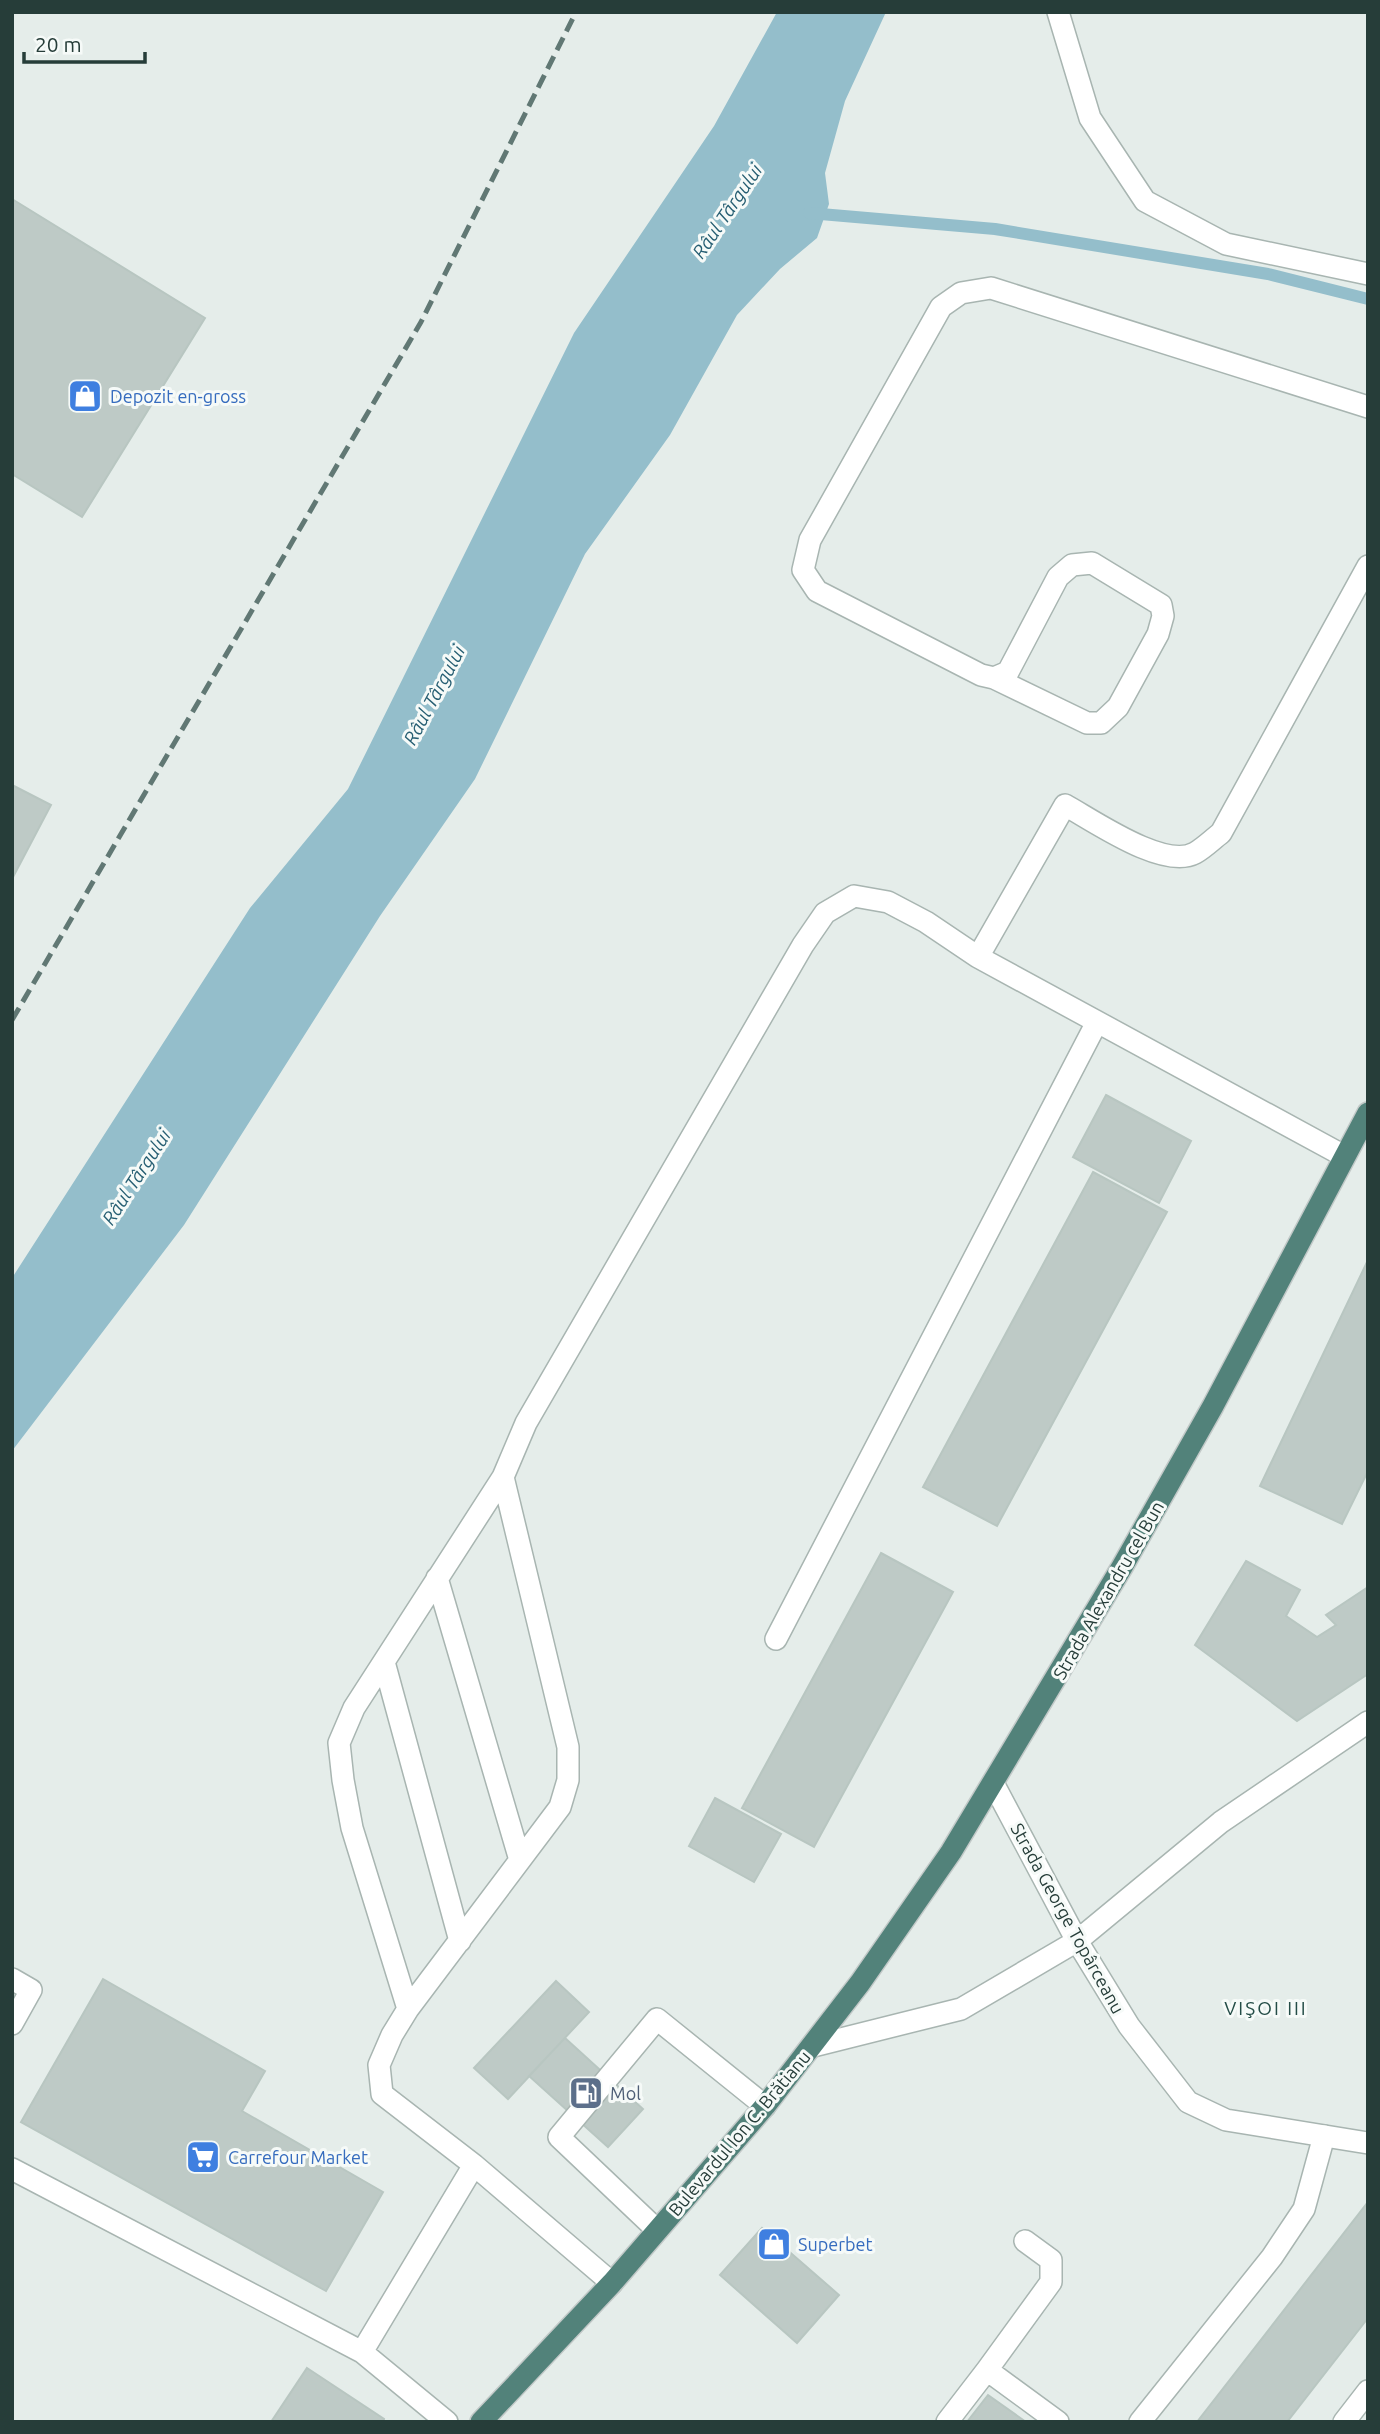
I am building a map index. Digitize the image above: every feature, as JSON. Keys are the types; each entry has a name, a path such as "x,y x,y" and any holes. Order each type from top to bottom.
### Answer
{"highway":[{"name":"Strada Alexandru cel Bun","path":"813,2046 951,1852 1109,1590 1193,1441 1368,1113"},
{"name":"Bulevardul Ion C. Brătianu","path":"481,2422 612,2283 765,2106 813,2046"}],"street":[{"path":"1058,12 1090,118 1146,201 1226,244 1368,274"},
{"path":"994,678 1008,672 1058,577 1072,565 1091,563 1161,605 1163,616 1158,634 1118,707 1101,723 1087,723 994,678 981,675 817,591 803,570 810,540 941,307 961,292 991,288 1368,407"},
{"path":"978,957 1065,805 1151,851 1172,856 1193,854 1221,833 1368,566"},
{"path":"408,2009 352,1828 339,1743 354,1708 503,1477 526,1423 803,945 825,913 854,896 888,902 926,922 978,957 1344,1156"},
{"path":"776,1639 1097,1022"},
{"path":"503,1477 568,1747 568,1780 560,1807 408,2009 392,2035 379,2065 382,2094 474,2165 612,2283"},
{"path":"437,1578 520,1860"},
{"path":"384,1662 460,1941"},
{"name":"Bulevardul Ion C. Brătianu","path":"813,2046 961,2009 1077,1941 1221,1822 1368,1722"},
{"name":"Strada George Topârceanu","path":"993,1783 1077,1941 1129,2026 1188,2102 1226,2120 1368,2143"},
{"path":"12,1979 31,1990 12,2024"},
{"path":"657,2231 559,2137 657,2019 765,2106"},
{"path":"1139,2422 1272,2257 1304,2209 1324,2136"},
{"path":"362,2352 474,2165"},
{"path":"12,2169 362,2352 447,2422"},
{"path":"947,2422 1051,2282 1051,2260 1025,2241"},
{"path":"988,2370 1058,2422"},
{"path":"1344,2422 1368,2391"}],"water":[{"name":"Râul Târgului","path":"777,12 886,12 845,101 825,173 829,204 817,238 780,269 737,315 670,435 585,554 475,779 380,916 184,1225 12,1451 12,1278 250,908 348,789 574,333 714,126"}],"building":[{"name":"Depozit en-gross","path":"12,199 205,318 82,517 12,474"},
{"path":"12,785 51,805 12,879"},
{"path":"1106,1095 1191,1141 1159,1203 1073,1157"},
{"path":"1093,1172 1167,1212 997,1526 923,1487"},
{"path":"1368,1260 1368,1471 1342,1524 1260,1486"},
{"path":"881,1553 953,1592 814,1847 742,1808"},
{"path":"1246,1561 1300,1590 1286,1616 1317,1637 1336,1625 1326,1615 1368,1587 1368,1674 1297,1721 1195,1645"},
{"path":"715,1798 781,1834 754,1882 689,1846"},
{"name":"Carrefour Market","path":"103,1979 265,2071 242,2111 383,2192 326,2291 21,2122"},
{"path":"556,1981 589,2012 508,2099 474,2068"},
{"name":"Mol","path":"565,2038 643,2109 608,2147 529,2076"},
{"path":"1368,2202 1368,2318 1287,2422 1197,2422"},
{"path":"762,2228 839,2295 797,2343 720,2275"},
{"path":"307,2368 384,2419 383,2422 271,2422"},
{"path":"988,2395 1026,2422 967,2422"}],"waterway":[{"path":"809,213 995,229 1268,274 1368,299"}],"railway":[{"path":"12,1020 421,322 576,12"}],"place":[{"name":"Depozit en-gross","path":"85,396"},
{"name":"Mol","path":"586,2093"},
{"name":"Carrefour Market","path":"203,2157"},
{"name":"Superbet","path":"774,2244"}],"district":[{"name":"VIŞOI III","path":"1266,2008"}]}
